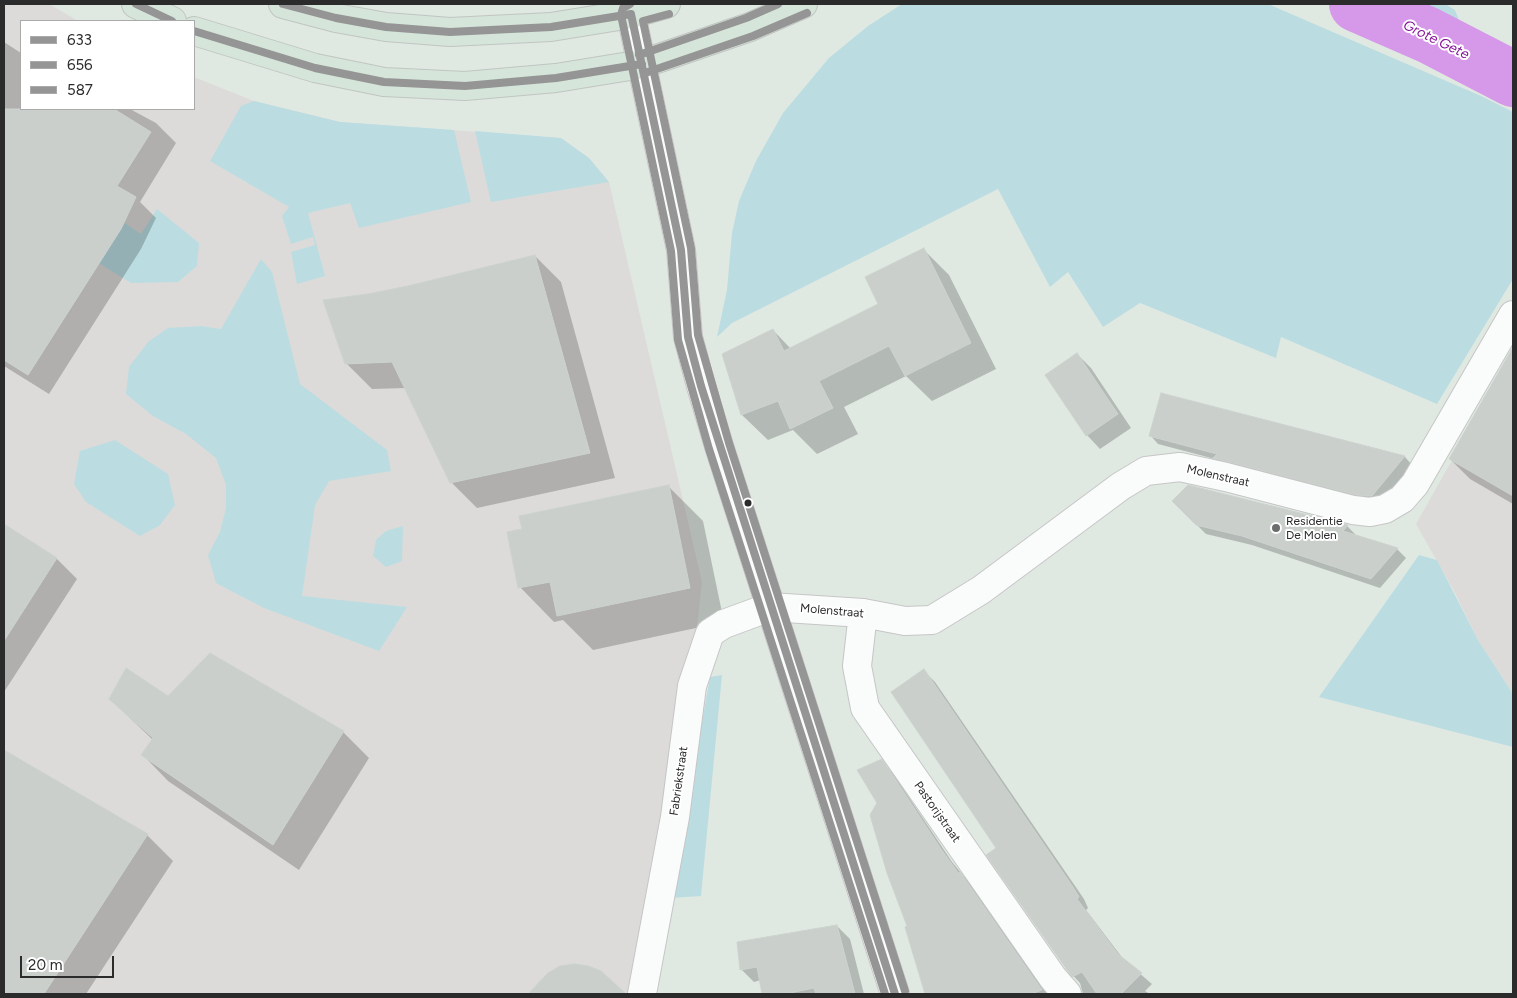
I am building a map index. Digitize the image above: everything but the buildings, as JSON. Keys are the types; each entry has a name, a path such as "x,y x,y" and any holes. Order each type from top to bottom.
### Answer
{"main road":[{"path":"136,4 170,20"},
{"path":"283,4 336,18 386,27 450,32 551,27 630,9 666,4"},
{"path":"195,31 315,68 384,82 465,86 556,78 642,64 750,27 803,4"}],"street":[{"path":"630,9 681,250 688,337 719,446 894,994"},
{"name":"Molenstraat","path":"770,607 862,613 905,621 932,620 981,590 1122,486 1146,471 1180,467 1352,510 1370,512 1385,509 1402,499 1415,484 1513,314"},
{"name":"Fabriekstraat","path":"642,994 675,817 692,686 710,633 724,624 770,607"},
{"name":"Pastorijstraat","path":"862,613 857,666 864,708 1053,978 1067,994"}],"shaded area":[{"path":"4,4 49,4 76,20 20,20 20,110 195,110 195,77 254,101 340,122 561,138 589,158 609,182 702,582 695,647 632,994 4,994"},
{"path":"902,4 1268,4 1481,96 1513,112 1513,279 1437,404 1281,337 1276,358 1140,303 1103,327 1068,272 1050,287 998,189 732,323 717,337 727,290 732,233 739,201 756,161 783,113 829,58 868,26"},
{"path":"1395,4 1445,4 1455,10 1465,36"},
{"path":"254,101 340,122 454,130 471,202 359,228 350,203 308,213 325,276 297,284 291,252 315,245 313,237 291,244 282,216 289,207 210,161 241,106"},
{"path":"475,131 561,138 589,158 609,182 491,202"},
{"path":"157,209 199,243 197,266 178,282 131,283 97,262 125,223 141,234"},
{"path":"261,259 272,272 300,384 387,450 391,471 329,481 315,505 302,596 407,607 379,651 264,608 216,583 208,555 220,532 226,508 226,485 216,458 186,434 153,416 126,394 129,367 148,342 168,328 201,326 221,329"},
{"path":"1513,352 1513,694 1478,640 1453,589 1416,524"},
{"path":"115,440 168,474 175,505 160,525 140,536 86,502 74,484 80,451"},
{"path":"403,526 402,561 386,567 373,556 376,540 386,531"},
{"path":"1419,555 1437,560 1478,640 1513,694 1513,747 1319,697"},
{"path":"722,675 701,896 671,898 710,677"}],"waterway":[{"name":"Grote Gete","path":"1357,4 1428,35 1513,79"}],"transit line":[{"name":"633","path":"136,4 170,20"},
{"name":"633","path":"283,4 336,18 386,27 450,32 551,27 631,14 681,250 688,337 701,386 895,994"},
{"name":"656","path":"630,4 623,8 621,15 671,251 678,340 709,449 885,994"},
{"name":"587","path":"639,55 746,18 778,4"},
{"name":"656","path":"645,73 753,36 807,13"},
{"name":"587","path":"669,14 643,21 691,248 698,335 729,443 905,991"},
{"name":"633","path":"195,31 315,68 384,82 465,86 556,78 642,64"}],"place":[{"name":"Residentie De Molen","path":"1276,528"}]}
